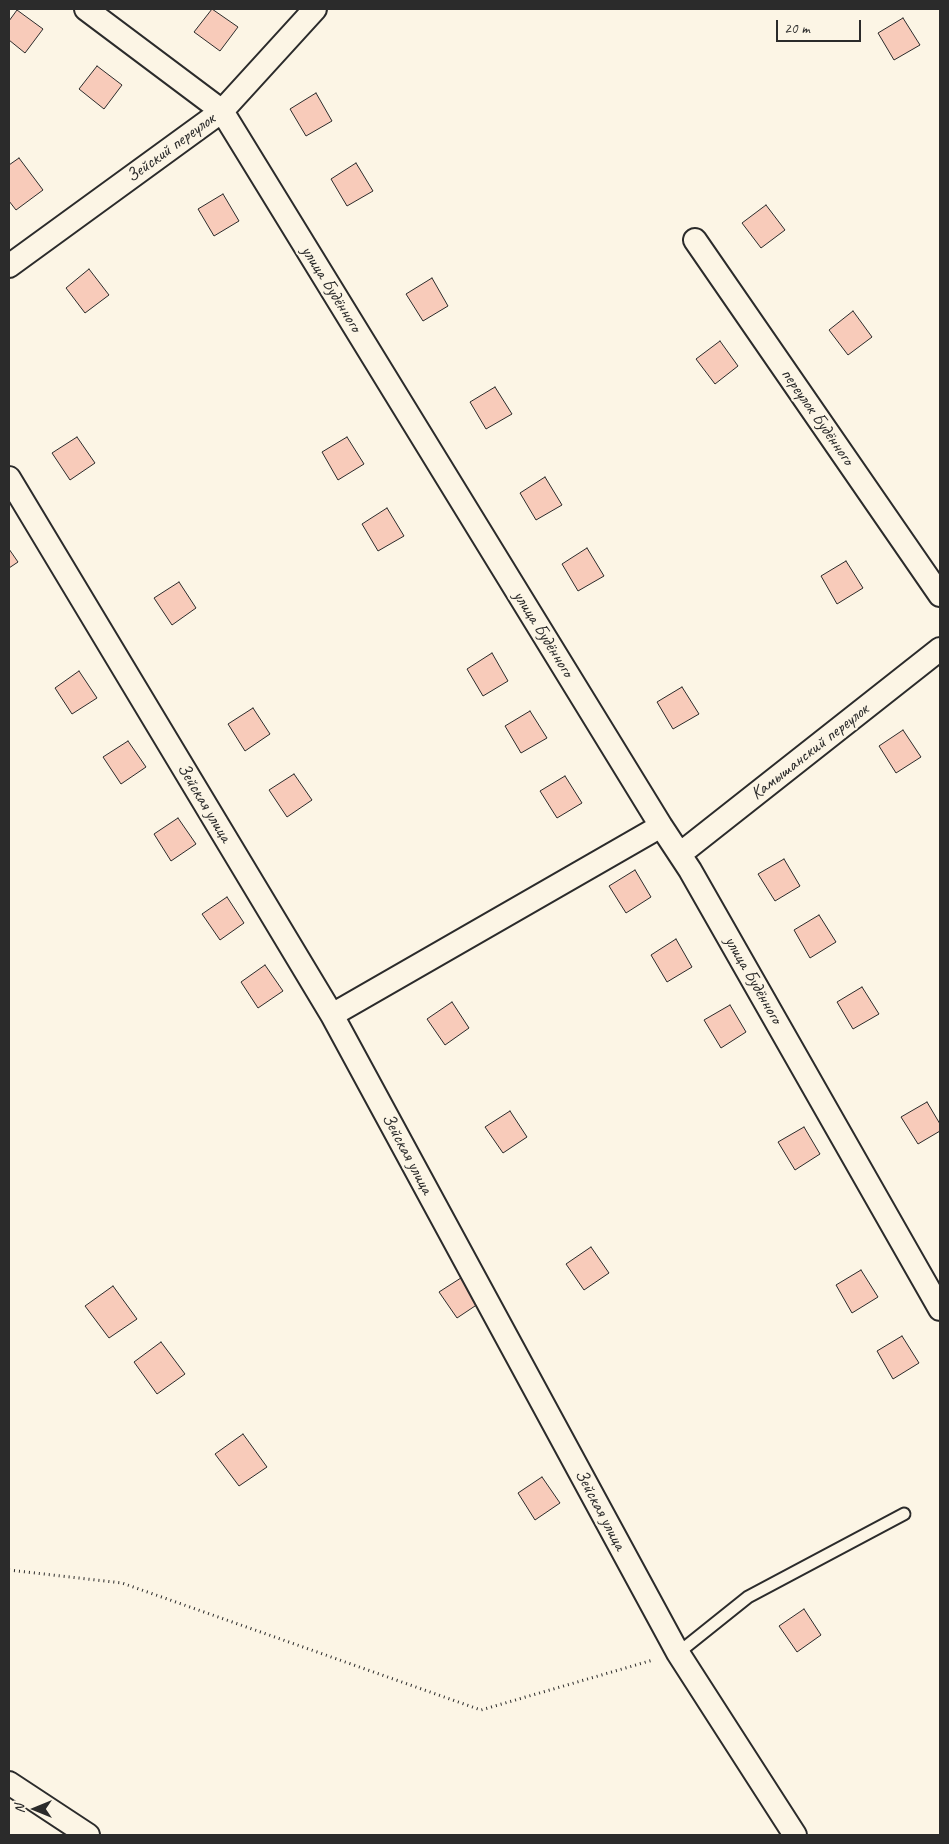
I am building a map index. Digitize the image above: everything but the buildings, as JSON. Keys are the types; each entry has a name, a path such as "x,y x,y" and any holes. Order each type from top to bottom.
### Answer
{"street":[{"name":"улица Будённого","path":"86,9 222,111 680,854 940,1309"},
{"name":"Зейский переулок","path":"9,266 222,111 315,9"},
{"name":"переулок Будённого","path":"695,240 940,595"},
{"name":"Зейская улица","path":"9,478 332,1015 678,1653 795,1835"},
{"name":"Камышанский переулок","path":"680,854 940,650"},
{"path":"332,1015 661,826"},
{"path":"9,1783 88,1835"}],"lane":[{"path":"678,1653 748,1597 904,1514"}],"path":[{"path":"9,1570 122,1583 481,1710 678,1653"}]}
